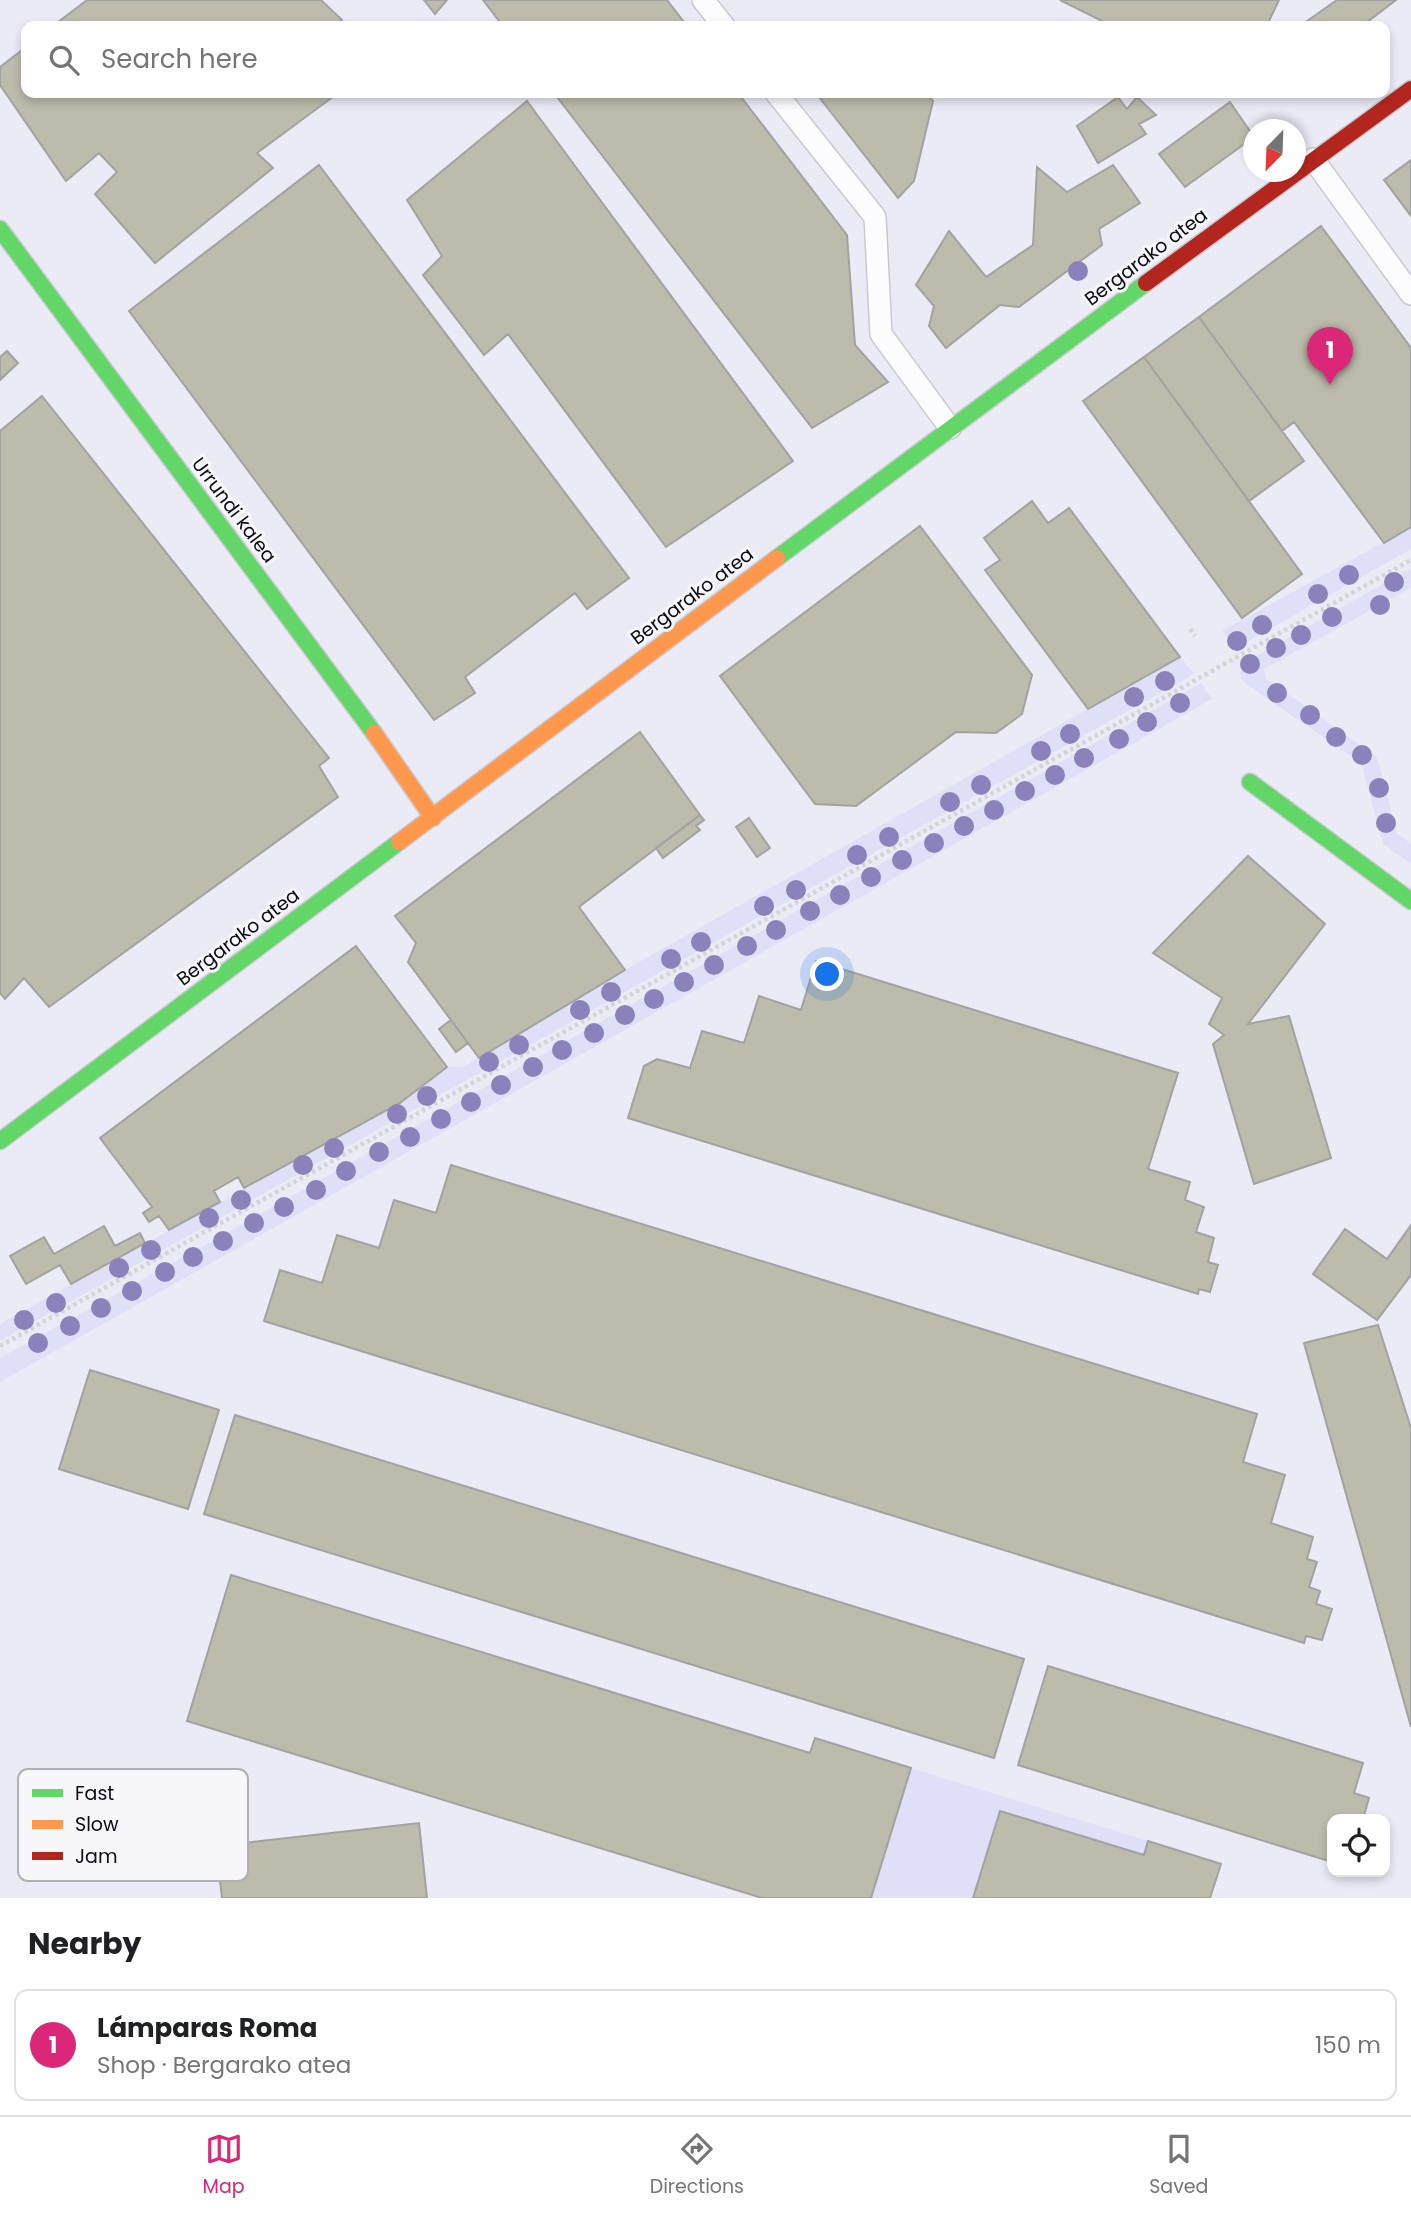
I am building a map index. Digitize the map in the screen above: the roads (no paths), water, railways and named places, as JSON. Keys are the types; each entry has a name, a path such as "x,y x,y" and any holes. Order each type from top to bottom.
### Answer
{"street":[{"name":"Bergarako atea","path":"0,1140 950,428 1312,159 1411,89"},
{"name":"Urrundi kalea","path":"0,229 403,772 433,818"},
{"path":"1250,782 1411,901"}],"lane":[{"path":"703,0 720,21"},
{"path":"780,98 875,217 881,334 950,428"},
{"path":"1312,159 1411,294"}],"place":[{"name":"Lámparas Roma","path":"1330,385"}]}
